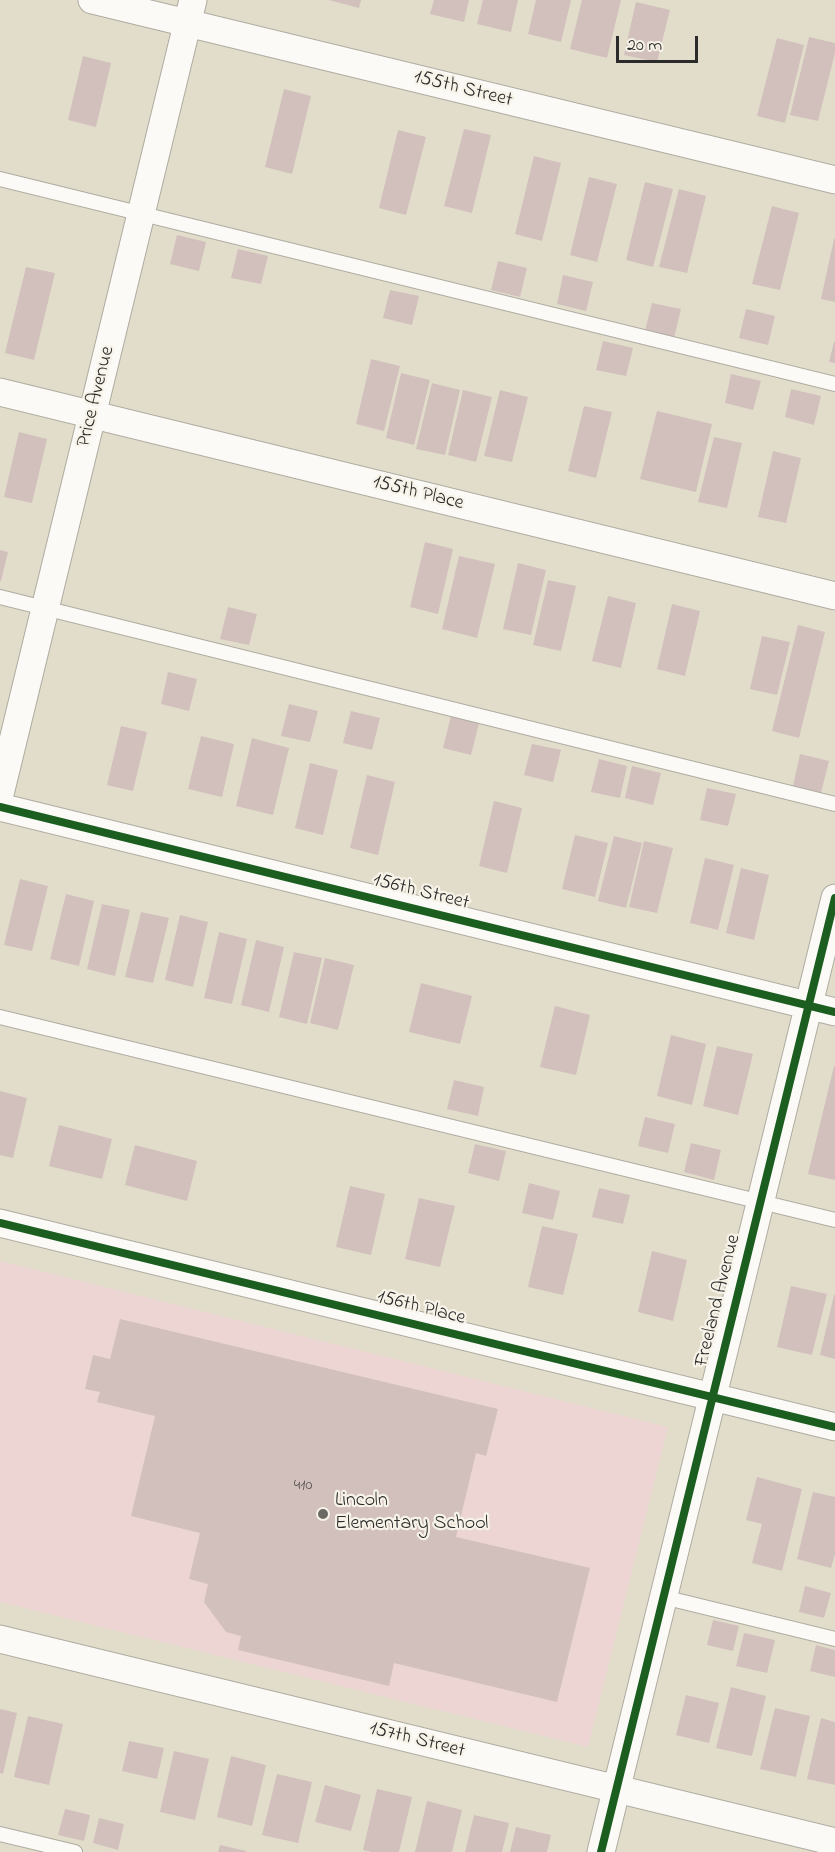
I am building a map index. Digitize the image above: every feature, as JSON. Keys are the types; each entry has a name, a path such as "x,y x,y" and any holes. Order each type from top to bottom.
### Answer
{"street":[{"name":"155th Street","path":"92,0 190,12 835,180"},
{"name":"Price Avenue","path":"0,794 190,12"},
{"name":"155th Place","path":"0,392 835,596"},
{"name":"156th Street","path":"0,807 835,1012"},
{"name":"Freeland Avenue","path":"601,1852 835,898"},
{"name":"156th Place","path":"0,1222 835,1427"},
{"name":"157th Street","path":"0,1639 835,1842"}],"lane":[{"path":"0,178 835,384"},
{"path":"0,597 835,804"},
{"path":"0,1017 835,1220"},
{"path":"663,1597 835,1639"},
{"path":"0,1834 75,1852"}],"shaded area":[{"name":"Lincoln Elementary School","path":"0,1261 668,1427 588,1747 0,1602"}],"building":[{"path":"329,0 361,0 359,8"},
{"path":"434,0 469,0 464,22 430,14"},
{"path":"483,0 518,0 511,32 477,24"},
{"path":"536,0 571,0 561,42 528,34"},
{"path":"582,0 621,0 607,58 570,49"},
{"path":"636,2 670,10 657,62 624,55"},
{"path":"809,37 835,43 835,53 818,121 790,115"},
{"path":"777,38 804,45 785,123 757,116"},
{"path":"83,56 111,63 96,127 68,120"},
{"path":"284,89 311,96 292,174 265,167"},
{"path":"464,129 491,135 472,213 444,206"},
{"path":"398,130 426,137 406,215 379,208"},
{"path":"534,156 561,163 542,241 515,234"},
{"path":"589,177 617,184 597,262 570,255"},
{"path":"645,182 673,189 653,267 626,260"},
{"path":"679,189 706,196 687,273 659,267"},
{"path":"772,206 799,213 780,290 752,284"},
{"path":"177,235 206,242 199,271 170,264"},
{"path":"835,239 835,302 821,299"},
{"path":"238,249 268,256 261,284 231,278"},
{"path":"498,261 527,268 520,297 491,290"},
{"path":"26,267 55,273 34,360 5,353"},
{"path":"563,275 593,282 586,311 557,304"},
{"path":"390,290 419,296 412,325 383,318"},
{"path":"652,303 681,309 674,338 645,331"},
{"path":"746,309 775,316 768,345 739,338"},
{"path":"603,341 633,348 626,376 596,370"},
{"path":"835,342 835,363 829,362"},
{"path":"371,359 400,366 384,431 356,424"},
{"path":"401,373 430,380 414,445 386,438"},
{"path":"731,374 761,381 753,410 725,403"},
{"path":"432,383 460,390 445,455 416,449"},
{"path":"791,389 821,396 814,425 785,417"},
{"path":"463,390 492,397 476,462 448,455"},
{"path":"500,390 528,397 512,462 484,456"},
{"path":"584,406 612,412 596,478 568,471"},
{"path":"657,411 712,424 696,492 640,479"},
{"path":"19,432 47,439 32,503 4,497"},
{"path":"714,437 742,443 727,508 698,502"},
{"path":"773,451 801,458 786,523 758,517"},
{"path":"425,542 453,549 438,614 410,607"},
{"path":"0,550 8,552 1,581 0,581"},
{"path":"459,556 495,564 477,638 442,629"},
{"path":"518,563 546,570 531,635 503,629"},
{"path":"548,580 576,586 561,651 533,645"},
{"path":"608,596 636,603 621,668 592,661"},
{"path":"672,604 700,611 685,676 657,669"},
{"path":"228,607 257,614 249,645 220,639"},
{"path":"798,625 825,632 799,738 772,731"},
{"path":"762,636 790,642 777,695 750,689"},
{"path":"168,672 197,679 189,711 161,704"},
{"path":"289,704 318,711 310,742 281,736"},
{"path":"351,711 380,718 372,750 343,743"},
{"path":"451,716 479,723 471,755 443,748"},
{"path":"121,726 147,732 133,791 107,785"},
{"path":"201,736 234,744 222,797 188,789"},
{"path":"252,738 289,748 273,815 236,806"},
{"path":"532,744 561,750 553,782 524,775"},
{"path":"800,754 829,761 821,793 793,786"},
{"path":"599,759 627,766 620,798 591,792"},
{"path":"310,763 338,770 323,835 295,828"},
{"path":"632,766 661,773 653,805 625,798"},
{"path":"367,775 395,782 378,855 350,848"},
{"path":"707,788 736,794 728,826 700,820"},
{"path":"494,801 522,808 507,873 479,866"},
{"path":"575,835 608,843 595,897 562,889"},
{"path":"614,836 642,843 626,908 598,901"},
{"path":"644,841 673,848 657,913 629,907"},
{"path":"705,858 734,865 718,930 690,923"},
{"path":"741,868 769,875 754,940 726,933"},
{"path":"20,879 48,886 32,951 4,945"},
{"path":"66,894 94,901 79,966 50,959"},
{"path":"102,904 130,910 115,976 87,969"},
{"path":"141,912 169,918 153,983 125,977"},
{"path":"180,915 208,922 193,987 165,980"},
{"path":"219,932 247,939 232,1004 204,998"},
{"path":"256,940 284,947 269,1012 241,1005"},
{"path":"294,952 322,958 307,1024 279,1017"},
{"path":"325,958 354,965 338,1030 310,1023"},
{"path":"421,983 472,996 460,1044 409,1032"},
{"path":"555,1006 590,1015 576,1075 540,1067"},
{"path":"671,1035 706,1044 692,1105 657,1096"},
{"path":"717,1046 753,1054 738,1115 703,1106"},
{"path":"835,1066 835,1180 808,1174"},
{"path":"454,1080 484,1087 478,1116 447,1109"},
{"path":"0,1091 27,1098 13,1158 0,1155"},
{"path":"645,1117 675,1124 668,1153 638,1146"},
{"path":"59,1125 112,1139 102,1179 49,1166"},
{"path":"691,1143 721,1150 714,1180 684,1172"},
{"path":"475,1144 506,1151 499,1181 468,1173"},
{"path":"135,1145 197,1161 187,1201 125,1185"},
{"path":"529,1183 560,1191 553,1220 522,1213"},
{"path":"350,1186 385,1194 371,1255 336,1247"},
{"path":"599,1188 630,1195 623,1224 592,1217"},
{"path":"419,1198 455,1206 440,1267 405,1259"},
{"path":"542,1226 578,1234 563,1295 528,1287"},
{"path":"652,1251 687,1260 673,1321 638,1312"},
{"path":"791,1286 827,1294 812,1355 777,1347"},
{"path":"835,1295 835,1359 820,1355"},
{"name":"Lincoln Elementary School","path":"120,1319 498,1409 486,1456 476,1453 456,1537 590,1568 557,1702 394,1663 389,1686 238,1650 241,1636 226,1632 204,1602 208,1584 189,1579 200,1533 131,1516 155,1416 97,1402 100,1392 85,1389 93,1355 110,1359"},
{"path":"757,1477 802,1489 782,1571 752,1563 762,1524 746,1520"},
{"path":"813,1492 835,1497 835,1554 831,1568 797,1559"},
{"path":"805,1586 831,1593 824,1618 799,1612"},
{"path":"713,1620 739,1626 733,1651 707,1645"},
{"path":"744,1633 775,1640 767,1673 736,1666"},
{"path":"816,1645 835,1650 835,1677 810,1671"},
{"path":"731,1687 766,1696 752,1756 716,1748"},
{"path":"686,1695 719,1703 709,1743 676,1735"},
{"path":"775,1708 810,1716 796,1777 760,1769"},
{"path":"0,1709 17,1713 3,1774 0,1773"},
{"path":"28,1716 63,1724 49,1785 14,1777"},
{"path":"821,1718 835,1722 835,1785 807,1779"},
{"path":"129,1741 164,1748 157,1779 122,1771"},
{"path":"174,1751 209,1759 195,1820 160,1812"},
{"path":"231,1756 266,1765 252,1826 217,1817"},
{"path":"277,1774 312,1782 298,1843 262,1835"},
{"path":"325,1785 361,1795 351,1831 315,1822"},
{"path":"377,1789 412,1797 399,1852 363,1850"},
{"path":"427,1801 462,1810 452,1852 415,1852"},
{"path":"65,1809 90,1815 84,1841 58,1835"},
{"path":"474,1815 509,1823 502,1852 465,1852"},
{"path":"99,1818 124,1824 118,1850 93,1843"},
{"path":"516,1827 551,1835 547,1852 510,1852"},
{"path":"220,1845 246,1851 246,1852 218,1852"}],"cycle path":[{"path":"0,807 835,1012"},
{"path":"601,1852 835,898"},
{"path":"0,1223 835,1427"}],"place":[{"name":"Lincoln Elementary School","path":"323,1514"}]}
